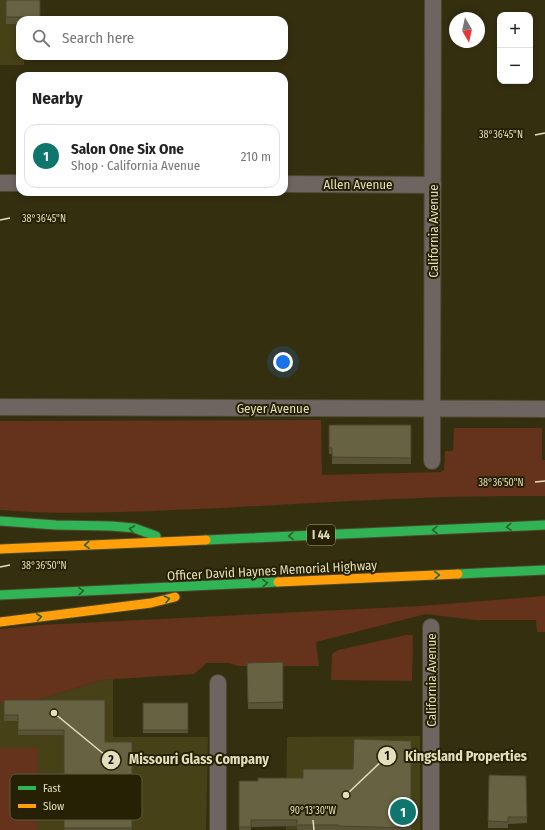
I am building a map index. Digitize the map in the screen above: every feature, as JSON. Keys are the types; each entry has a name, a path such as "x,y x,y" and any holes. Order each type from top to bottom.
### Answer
{"highway":[{"path":"0,521 134,528 168,541"},
{"name":"I 44","path":"0,549 545,525"},
{"name":"Officer David Haynes Memorial Highway","path":"0,595 545,570"},
{"path":"0,622 152,603 226,585"}],"street":[{"name":"California Avenue","path":"432,461 433,0"},
{"path":"0,183 16,183"},
{"name":"Allen Avenue","path":"288,184 432,185"},
{"name":"Geyer Avenue","path":"0,407 545,409"},
{"name":"California Avenue","path":"430,627 431,830"},
{"path":"218,682 218,830"}],"shaded area":[{"path":"0,0 24,0 21,16 16,16 16,60 24,60 24,65 0,65"},
{"path":"321,420 322,475 441,472 444,470 445,451 453,451 454,428 542,428 542,460 545,460 545,496 342,501 221,508 110,512 55,513 0,510 0,421"},
{"path":"545,596 545,632 537,632 536,620 475,620 426,614 316,642 319,666 238,666 229,663 207,663 194,674 102,680 34,701 0,703 0,629 40,625 420,606"},
{"path":"406,635 413,635 412,681 331,680 332,654 338,650"},
{"path":"113,679 113,737 208,737 206,830 0,830 0,703 34,701 102,680"},
{"path":"420,736 420,830 286,830 287,737"},
{"path":"0,748 38,748 38,774 10,774 10,820 37,820 37,830 0,830"}],"building":[{"path":"6,0 40,0 40,16 6,17"},
{"path":"329,425 411,425 411,458 332,457 332,448 329,448"},
{"path":"283,662 283,702 248,703 247,663"},
{"path":"4,700 105,700 105,742 132,742 132,774 64,774 64,730 18,730 18,715 4,715"},
{"path":"143,703 188,703 188,730 143,730"},
{"path":"354,739 411,741 411,828 297,825 297,820 251,820 251,827 239,827 239,781 258,781 258,778 303,778 303,769 353,769"},
{"path":"489,775 526,776 527,817 508,817 508,822 488,821"},
{"path":"64,820 132,820 132,828 64,828"}],"traffic: fast":[{"path":"0,521 134,528 156,536"},
{"path":"206,540 545,525"},
{"path":"458,574 545,570"},
{"path":"0,595 278,582"}],"traffic: slow":[{"path":"0,549 206,540"},
{"path":"278,582 458,574"},
{"path":"0,622 151,603 175,597"}],"place":[{"name":"Missouri Glass Company","path":"54,713"},
{"name":"Kingsland Properties","path":"346,795"},
{"name":"Salon One Six One","path":"403,812"}]}
